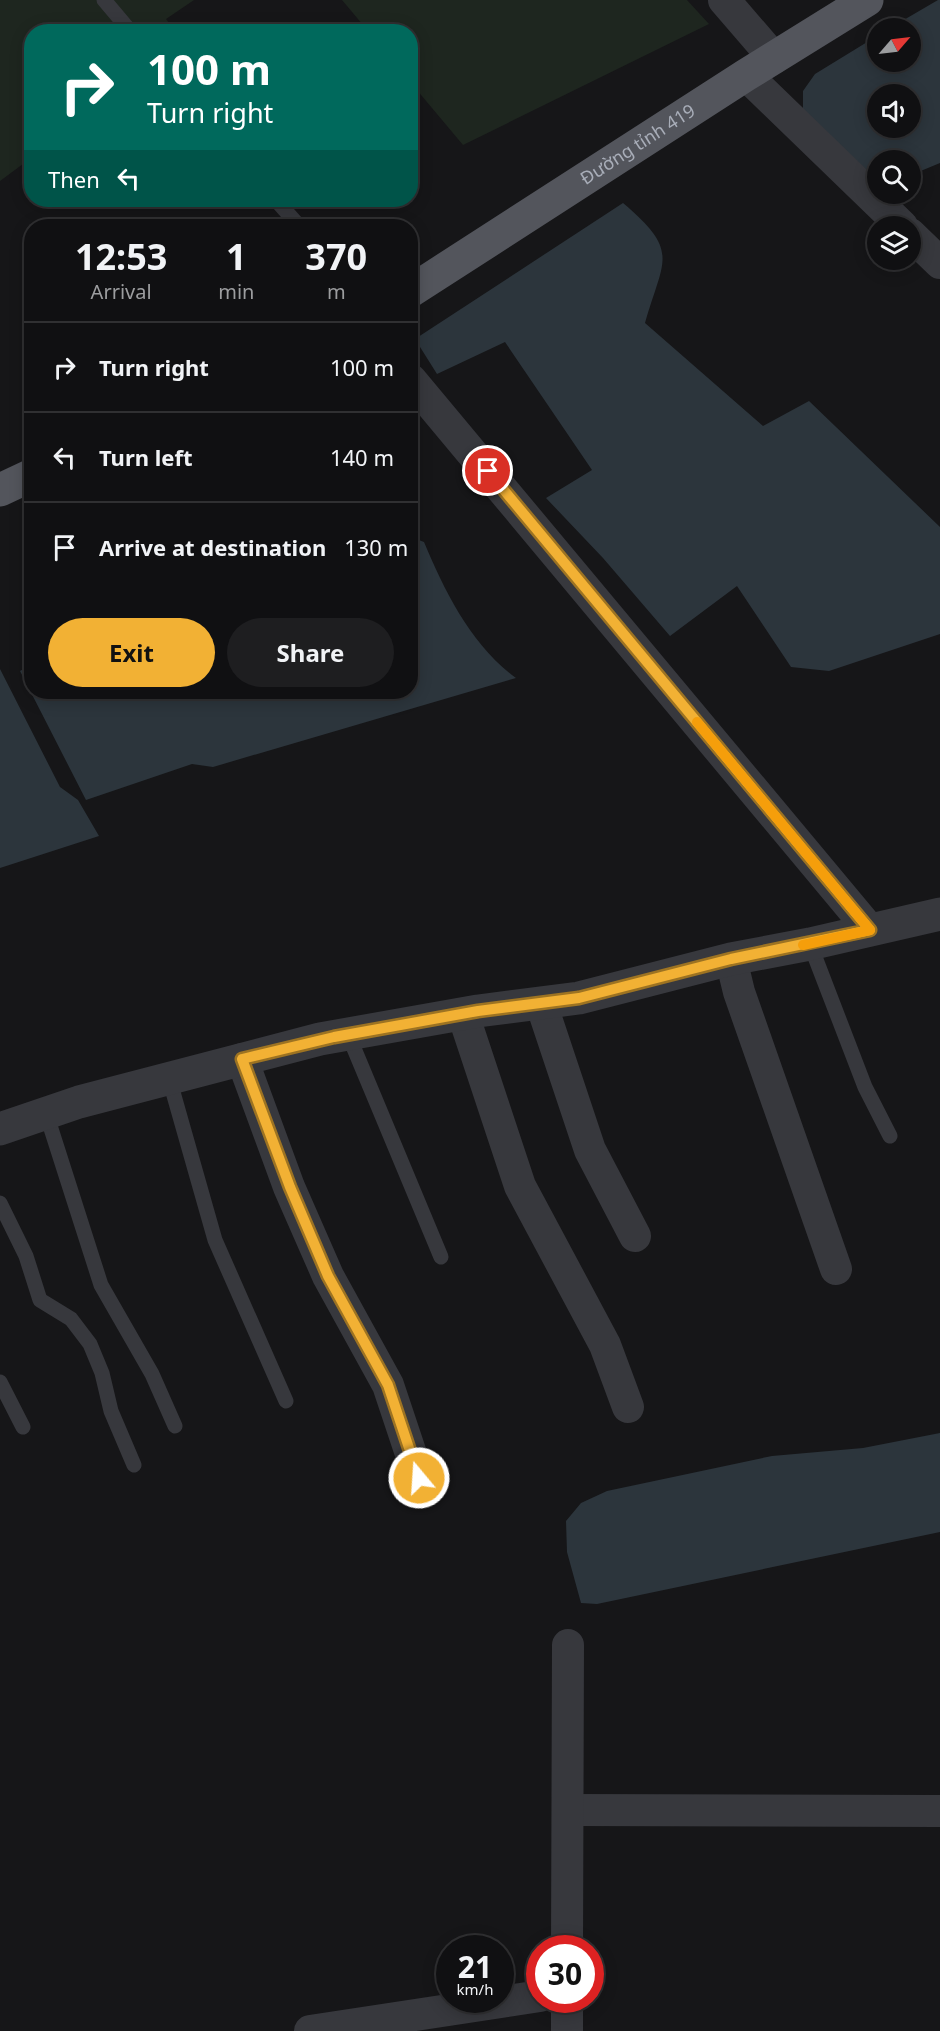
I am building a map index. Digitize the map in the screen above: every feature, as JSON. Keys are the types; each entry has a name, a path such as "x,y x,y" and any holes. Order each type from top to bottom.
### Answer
{"main road":[{"name":"Đường tỉnh 419","path":"418,286 746,75 867,0"},
{"path":"0,490 24,479"}],"street":[{"path":"724,0 774,58"},
{"path":"746,75 892,216"},
{"path":"921,245 940,263"},
{"path":"418,388 870,930"},
{"path":"0,1129 46,1113 169,1078 348,1034 463,1014 579,998 731,959 810,944 940,914"},
{"path":"731,959 746,1014 836,1269"},
{"path":"541,1003 590,1150 636,1236"},
{"path":"463,1014 520,1186 605,1346 628,1407"},
{"path":"242,1059 290,1187 328,1276 388,1385 419,1478"},
{"path":"567,1935 568,1645"},
{"path":"569,1809 940,1811"},
{"path":"310,2031 526,1998"},
{"path":"567,2013 567,2031"}],"lane":[{"path":"104,0 124,24"},
{"path":"282,207 293,219"},
{"path":"810,944 865,1087 890,1136"},
{"path":"348,1034 441,1257"},
{"path":"169,1078 215,1240 286,1401"},
{"path":"46,1113 101,1285 152,1374 175,1426"},
{"path":"0,1203 26,1256 40,1300 71,1319 90,1344 102,1373 111,1411 134,1465"},
{"path":"0,1383 23,1427"}],"shaded area":[{"path":"0,0 194,0 166,19 170,24 24,24 24,163 0,181"},
{"path":"342,0 687,0 709,24 463,145 418,91 418,24 362,24"},
{"path":"940,0 940,163 921,171 921,150 867,150 867,170 803,114 803,91 815,74 867,42 867,72 921,72 921,18 907,18"},
{"path":"623,203 653,233 660,246 661,270 645,323 763,426 809,401 940,527 940,634 829,671 791,667 737,586 670,636 603,558 546,498 592,470 505,342 437,374 418,344 418,337"},
{"path":"418,540 424,542 450,598 473,634 500,665 516,678 213,767 192,764 86,800 34,699 418,699"},
{"path":"0,669 60,787 78,800 99,836 0,868"},
{"path":"940,1433 940,1532 597,1604 581,1603 567,1552 566,1521 581,1503 607,1491 772,1456 863,1448"}],"slow traffic":[{"path":"697,722 870,930 803,945"}],"route":[{"path":"419,1478 388,1385 328,1276 290,1187 242,1059 320,1039 478,1011 579,998 731,959 870,930 488,471"}]}
